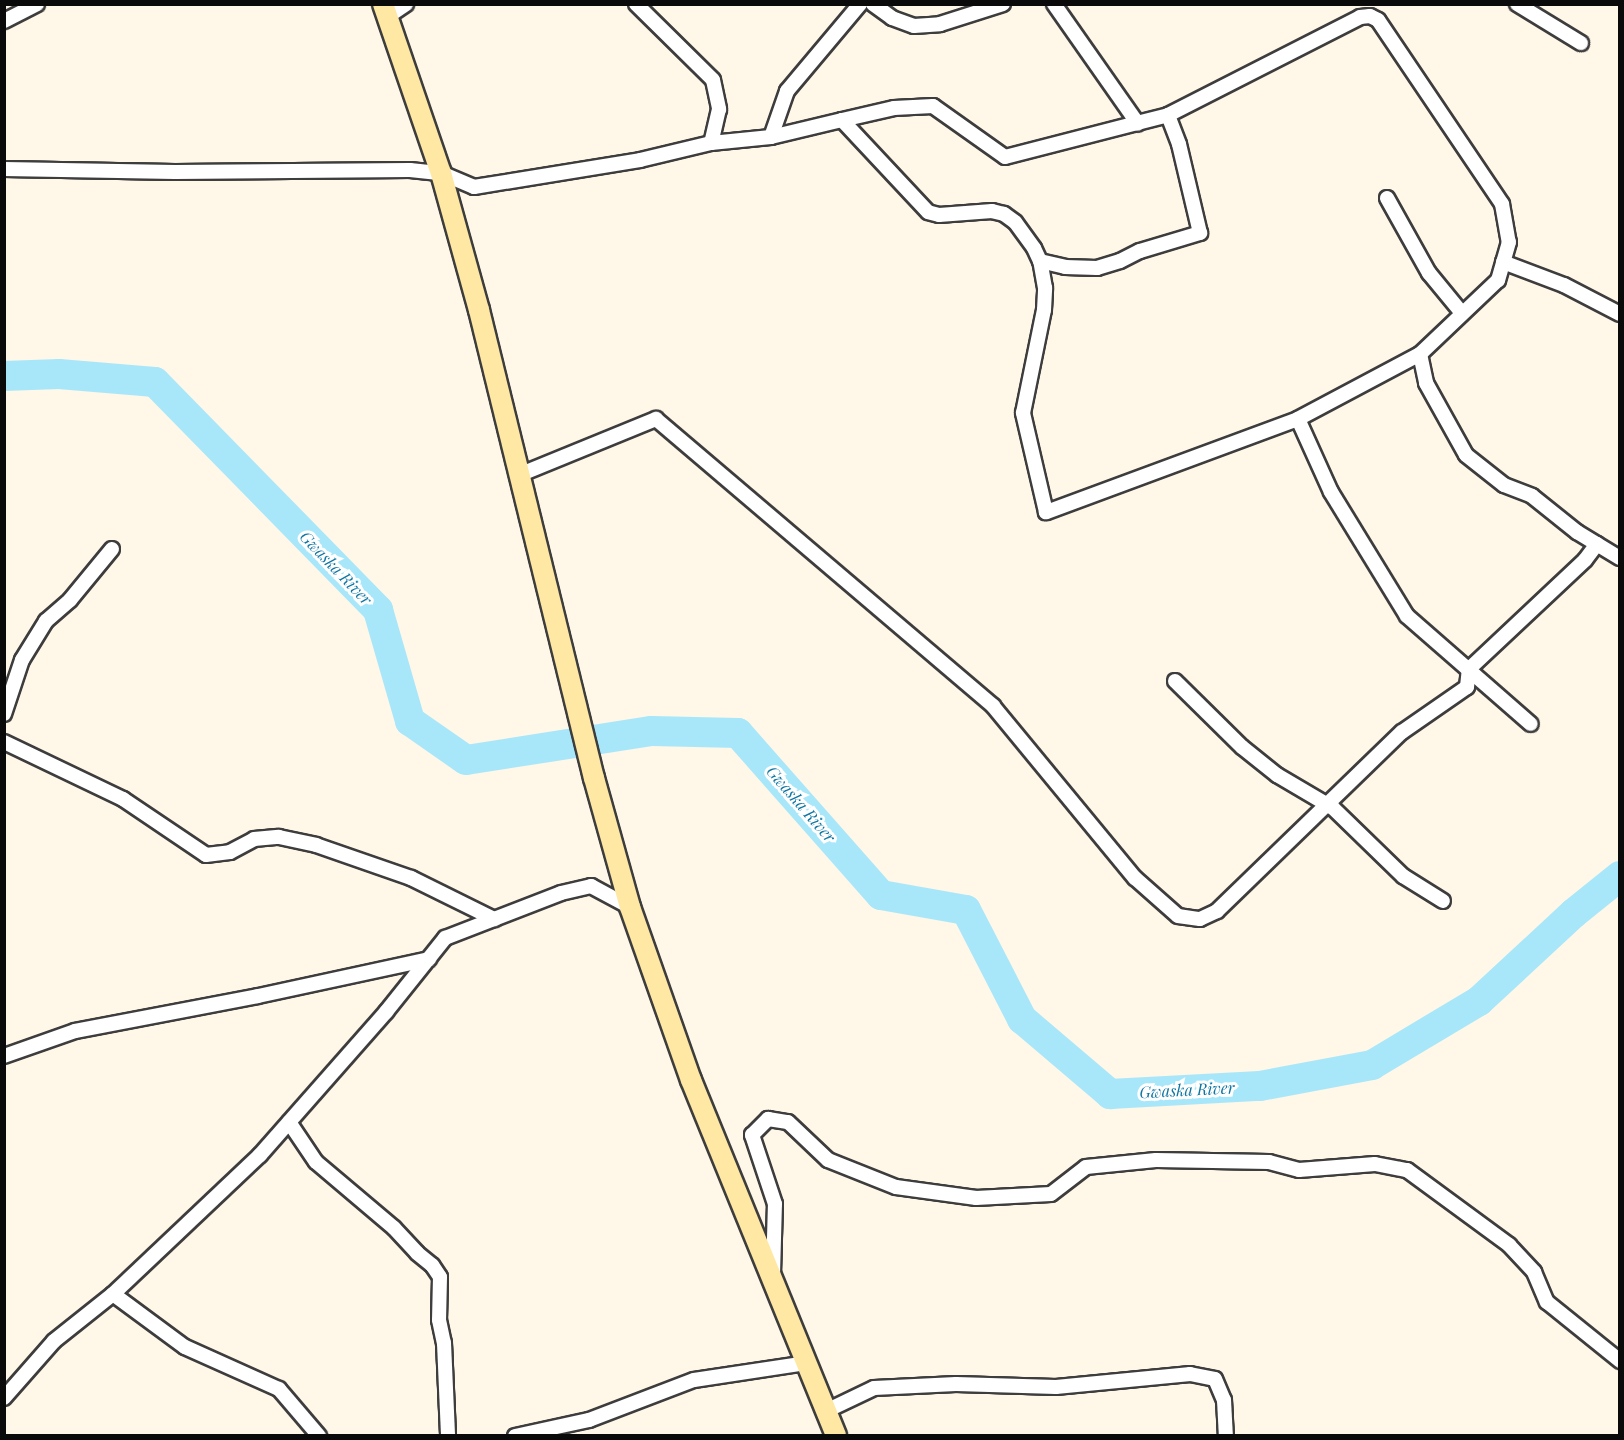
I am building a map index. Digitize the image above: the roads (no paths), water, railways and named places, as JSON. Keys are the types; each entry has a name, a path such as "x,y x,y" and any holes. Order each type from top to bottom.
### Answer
{"main road":[{"path":"385,11 441,173 521,474 594,778 630,907 691,1080 836,1436"}],"street":[{"path":"4,21 37,4"},
{"path":"385,11 406,4"},
{"path":"636,4 713,80 719,109 711,143"},
{"path":"771,137 787,91 860,4"},
{"path":"873,4 892,18 914,26 940,24 1003,4"},
{"path":"1054,4 1138,124"},
{"path":"1516,4 1581,43"},
{"path":"4,169 175,172 410,170 441,173 474,187 640,160 711,143 771,137 842,120 894,108 933,106 1005,157 1168,115 1360,17 1370,16 1378,20 1502,204 1509,242 1498,280 1461,312 1420,354 1298,419 1046,512 1023,412 1044,310 1045,288 1040,261 1015,222 1004,214 992,211 939,215 928,212 842,120"},
{"path":"1040,261 1065,267 1097,268 1120,261 1140,250 1200,233 1182,154 1168,115"},
{"path":"1387,198 1430,273 1461,312"},
{"path":"1503,262 1564,285 1620,314"},
{"path":"1420,354 1426,383 1466,455 1504,485 1532,496 1597,544 1620,558"},
{"path":"521,474 657,419 993,706 1135,878 1178,916 1200,920 1216,911 1402,732 1467,687 1469,669 1585,561 1597,544"},
{"path":"1298,419 1331,492 1407,616 1531,724"},
{"path":"4,714 22,660 46,621 70,600 112,549"},
{"path":"1175,681 1242,747 1277,775 1333,808 1403,876 1443,901"},
{"path":"4,742 123,799 206,855 231,852 254,839 279,837 316,845 411,878 494,919"},
{"path":"4,1398 54,1341 113,1294 260,1155 386,1012 446,938 561,893 591,886 630,907"},
{"path":"4,1056 75,1031 258,996 429,959"},
{"path":"773,1279 775,1204 752,1135 768,1119 788,1122 828,1160 896,1187 976,1198 1051,1194 1086,1167 1156,1160 1269,1162 1299,1170 1375,1164 1407,1170 1509,1245 1534,1272 1547,1302 1620,1361"},
{"path":"289,1122 316,1162 394,1228 417,1253 432,1265 440,1277 439,1320 444,1343 448,1436"},
{"path":"113,1294 186,1347 279,1389 319,1436"},
{"path":"515,1436 590,1420 694,1380 806,1363"},
{"path":"826,1411 874,1388 956,1384 1056,1387 1190,1374 1215,1379 1224,1400 1226,1436"}],"waterway":[{"name":"Gwaska River","path":"4,376 59,374 155,382 378,610 410,721 466,760 652,731 738,733 881,895 966,910 1022,1019 1110,1094 1260,1086 1372,1065 1479,1001 1574,913 1620,876"}]}
